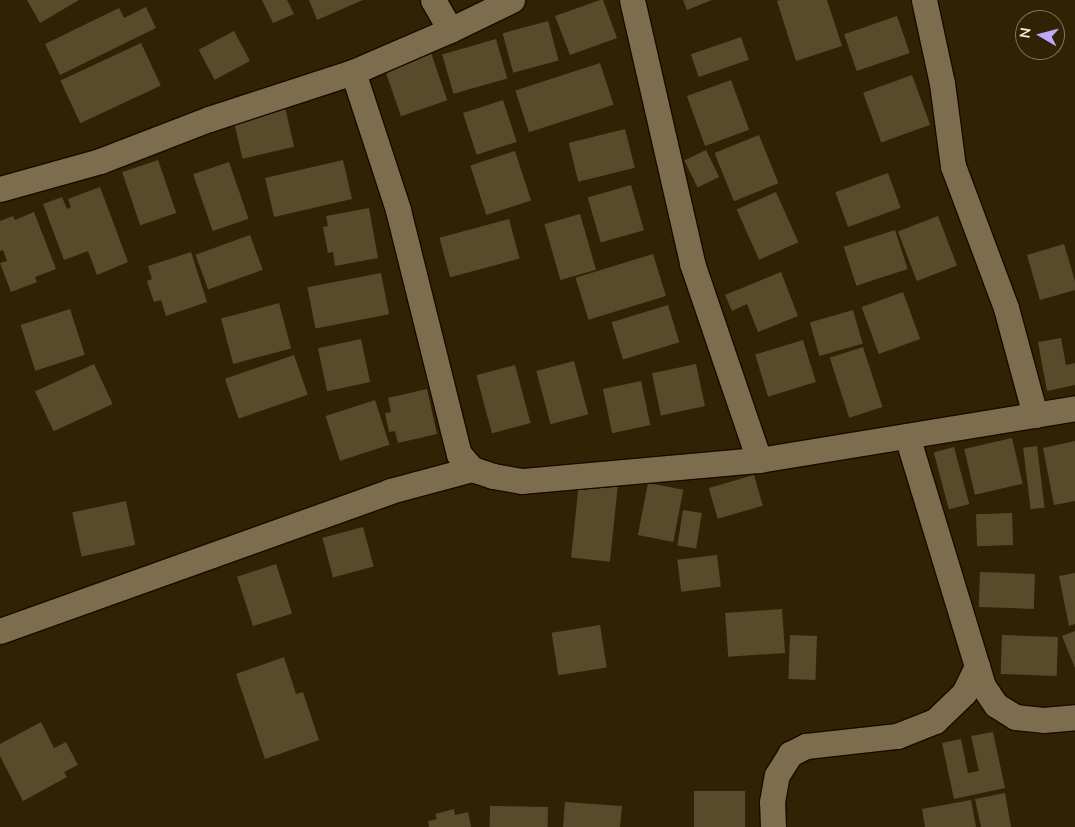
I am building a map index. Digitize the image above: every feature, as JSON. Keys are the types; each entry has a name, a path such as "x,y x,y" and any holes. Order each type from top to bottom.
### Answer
{"street":[{"path":"433,0 450,30"},
{"path":"0,188 100,161 210,119 353,72 450,30 512,0"},
{"path":"632,0 692,263 759,460"},
{"path":"924,0 942,83 953,166 1006,308 1034,414"},
{"path":"353,72 398,210 459,454 472,469 493,476 522,481 759,460 1075,408"},
{"path":"907,436 982,686 996,705 1015,716 1043,720 1075,718"},
{"path":"0,631 380,495 472,469"},
{"path":"773,827 772,802 777,774 790,754 806,746 897,736 934,721 964,693 977,666"}],"building":[{"path":"27,0 79,0 40,23"},
{"path":"262,0 287,0 294,14 273,23"},
{"path":"309,0 363,0 317,20"},
{"path":"603,0 617,38 570,55 555,16"},
{"path":"683,0 712,0 687,10"},
{"path":"827,0 842,46 796,61 777,1"},
{"path":"146,7 156,28 60,75 45,44 119,8 124,18"},
{"path":"897,16 910,53 857,71 844,34"},
{"path":"548,21 559,61 513,73 503,33"},
{"path":"234,31 250,61 215,80 199,50"},
{"path":"741,37 749,60 699,77 691,54"},
{"path":"496,39 507,78 453,94 442,54"},
{"path":"141,43 161,86 80,123 60,81"},
{"path":"431,53 447,100 401,116 385,69"},
{"path":"600,63 614,105 529,132 515,91"},
{"path":"912,75 930,125 881,143 863,93"},
{"path":"731,80 749,130 705,146 687,96"},
{"path":"503,100 517,142 477,155 463,113"},
{"path":"284,103 294,147 242,159 232,115"},
{"path":"625,129 635,168 578,182 569,143"},
{"path":"759,135 778,183 734,201 714,153"},
{"path":"706,150 719,177 698,187 684,161"},
{"path":"515,151 531,200 486,215 470,166"},
{"path":"158,160 176,213 140,225 122,172"},
{"path":"343,160 352,199 274,217 265,178"},
{"path":"229,162 249,219 213,231 193,174"},
{"path":"888,173 901,208 848,227 835,192"},
{"path":"631,185 644,230 601,243 588,197"},
{"path":"100,187 128,262 97,275 88,251 64,260 43,204 62,197 67,209 71,207 68,199"},
{"path":"776,192 798,242 759,260 737,209"},
{"path":"369,208 378,258 335,266 333,252 328,253 323,227 328,226 326,216"},
{"path":"34,212 56,269 35,277 37,282 11,292 0,263 7,261 3,250 0,251 0,221 13,216 15,220"},
{"path":"580,214 596,270 560,280 544,224"},
{"path":"938,216 957,265 917,281 898,231"},
{"path":"509,219 520,259 450,277 439,238"},
{"path":"895,230 908,269 856,286 844,247"},
{"path":"250,235 263,270 208,290 195,255"},
{"path":"1064,244 1075,281 1075,290 1040,300 1027,255"},
{"path":"191,252 207,302 166,316 161,300 154,302 147,281 152,279 148,266"},
{"path":"653,254 666,296 588,320 576,278"},
{"path":"781,272 798,316 758,332 747,304 732,311 725,295"},
{"path":"381,273 389,314 315,329 307,287"},
{"path":"903,292 920,339 879,354 862,307"},
{"path":"279,303 291,348 233,364 221,319"},
{"path":"668,305 679,342 623,360 612,322"},
{"path":"70,309 85,355 35,371 21,325"},
{"path":"853,310 863,344 819,356 810,322"},
{"path":"1061,338 1066,365 1075,363 1075,385 1047,391 1038,342"},
{"path":"361,339 370,382 327,391 318,348"},
{"path":"803,340 816,382 768,397 755,355"},
{"path":"863,347 882,407 849,418 830,358"},
{"path":"294,355 308,395 239,418 225,379"},
{"path":"574,361 588,414 551,424 536,371"},
{"path":"94,364 113,404 54,431 35,391"},
{"path":"696,364 705,406 661,415 652,373"},
{"path":"515,365 531,423 492,433 476,375"},
{"path":"641,381 650,425 612,433 603,389"},
{"path":"427,389 437,434 398,443 395,431 389,432 385,413 391,412 388,398"},
{"path":"375,400 390,445 340,461 326,416"},
{"path":"1012,438 1023,484 975,495 964,449"},
{"path":"1075,441 1075,501 1054,505 1043,448"},
{"path":"1037,446 1045,508 1031,509 1023,448"},
{"path":"954,447 969,504 949,509 934,452"},
{"path":"754,475 763,506 718,519 709,488"},
{"path":"579,482 618,486 610,562 571,558"},
{"path":"648,483 683,490 673,542 638,535"},
{"path":"126,501 135,545 82,556 72,512"},
{"path":"683,510 702,513 696,549 677,546"},
{"path":"1012,513 1013,545 977,546 976,514"},
{"path":"363,527 374,567 333,577 322,538"},
{"path":"717,555 721,587 681,592 677,560"},
{"path":"276,564 292,613 253,626 237,577"},
{"path":"980,572 1035,574 1034,609 979,607"},
{"path":"1075,573 1075,624 1069,626 1059,576"},
{"path":"782,609 785,653 728,657 725,613"},
{"path":"600,625 607,667 558,675 552,633"},
{"path":"1075,631 1075,668 1062,636"},
{"path":"790,635 817,636 815,680 788,679"},
{"path":"1002,635 1058,637 1057,676 1001,674"},
{"path":"284,657 296,694 303,692 319,740 265,759 236,674"},
{"path":"41,722 54,748 66,742 78,765 64,772 67,777 23,801 0,756 0,744"},
{"path":"993,732 1005,788 954,799 942,743 961,739 968,773 979,771 971,736"},
{"path":"694,791 745,791 745,827 694,827"},
{"path":"1005,793 1011,827 981,827 975,799"},
{"path":"971,800 976,827 925,827 922,809"},
{"path":"565,802 622,806 620,827 563,827"},
{"path":"490,806 548,807 548,827 490,827"},
{"path":"454,809 455,815 468,812 471,827 429,827 428,821 437,819 435,814"}]}
